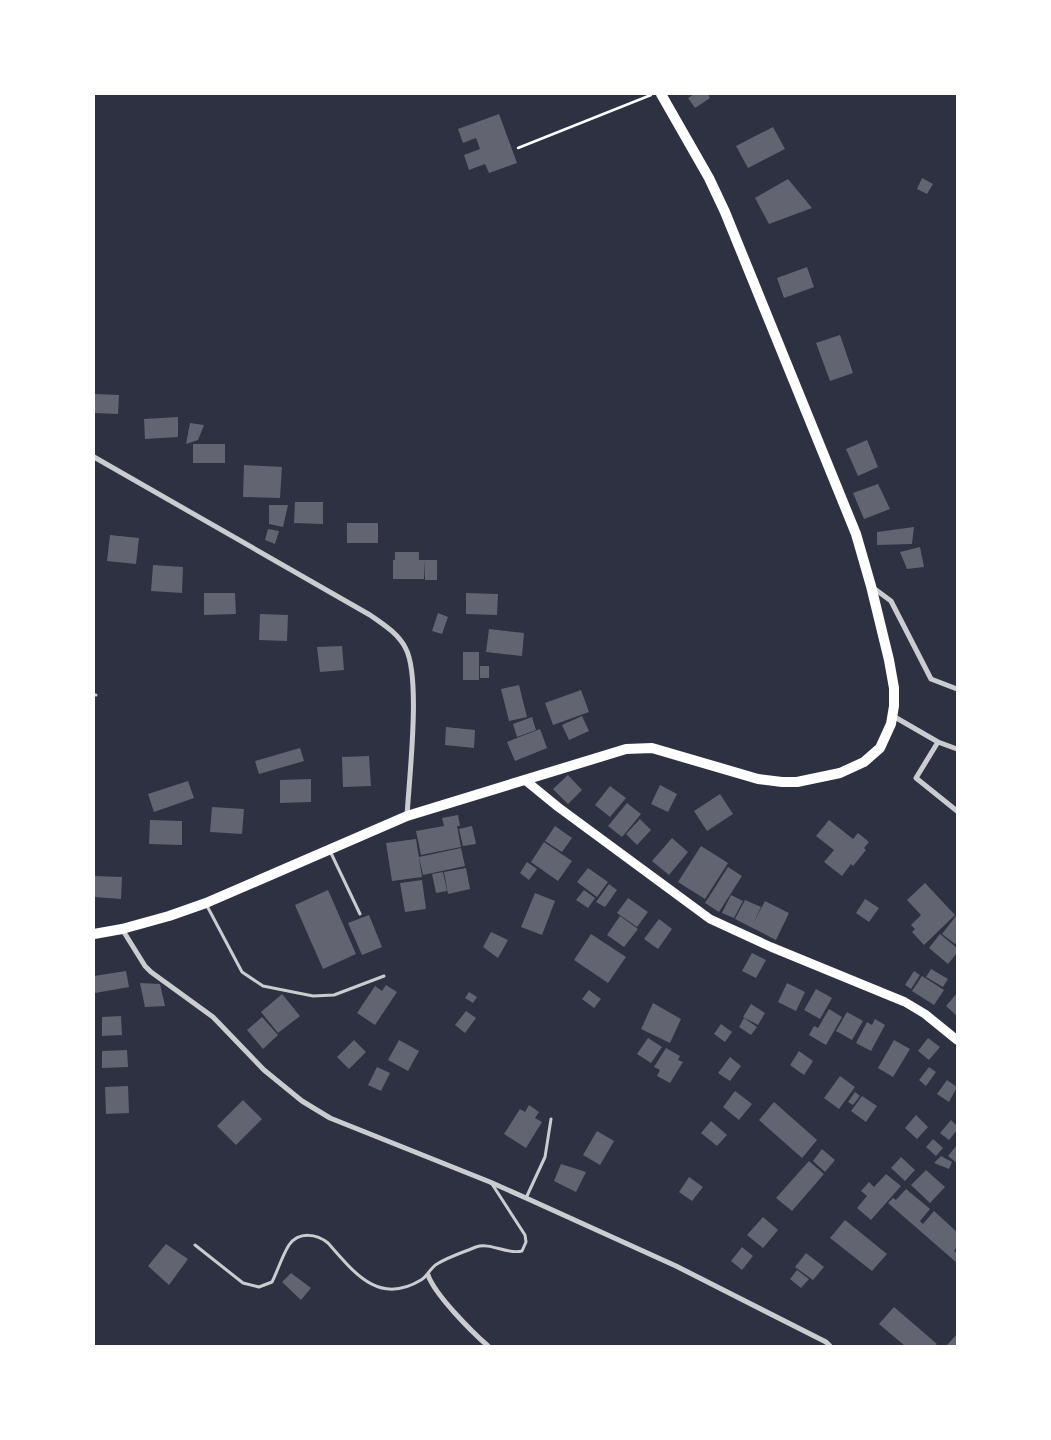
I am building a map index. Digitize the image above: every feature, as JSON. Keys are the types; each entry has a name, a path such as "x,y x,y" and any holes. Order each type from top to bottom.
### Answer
{"main road":[{"path":"94,934 122,930 169,916 206,903 407,816 616,751 641,747 665,751 758,779 782,782 803,781 840,773 870,759 880,748 887,735 893,716 894,688 872,586 850,519 725,212 709,178 661,94"},
{"path":"525,780 710,919 905,1002 925,1014 957,1040"}],"street":[{"path":"94,457 370,615 396,634 406,649 412,672 413,704 407,816"},
{"path":"872,586 891,601 931,679 957,688"},
{"path":"893,716 938,742 957,749"},
{"path":"938,742 916,778 957,811"},
{"path":"122,930 145,966 151,972 214,1017 264,1070 317,1111 330,1118 490,1182 676,1266 826,1342 830,1346"},
{"path":"428,1275 433,1285 470,1331 488,1346"}],"lane":[{"path":"330,850 360,914"},
{"path":"206,903 242,972 263,986 313,996 334,995 384,976"},
{"path":"526,1198 546,1157 551,1119"},
{"path":"195,1245 243,1283 259,1287 272,1282 290,1244 305,1235 322,1238 364,1281 377,1287 400,1287 419,1281 428,1275 436,1264 477,1247 486,1246 515,1253 522,1251 526,1242 522,1228 490,1182"}],"path":[{"path":"518,148 655,94"}],"building":[{"path":"694,94 708,94 710,98 695,108 688,98"},
{"path":"499,114 517,163 489,173 485,164 469,170 464,155 480,149 476,138 463,143 458,129"},
{"path":"773,127 785,149 748,168 736,146"},
{"path":"922,178 933,184 927,194 917,189"},
{"path":"788,179 812,208 769,224 755,198"},
{"path":"807,267 814,287 784,298 777,278"},
{"path":"840,335 853,373 830,381 816,343"},
{"path":"94,394 119,395 118,414 94,413"},
{"path":"178,417 178,437 145,439 144,419"},
{"path":"190,423 204,425 198,440 186,444"},
{"path":"867,440 878,467 858,476 846,449"},
{"path":"193,444 225,444 225,463 193,463"},
{"path":"244,465 282,467 280,498 243,497"},
{"path":"878,484 890,509 864,519 853,493"},
{"path":"295,502 323,502 323,524 294,523"},
{"path":"269,505 288,505 283,527 269,524"},
{"path":"347,523 378,523 378,543 347,543"},
{"path":"914,527 912,544 877,545 877,532"},
{"path":"268,529 279,531 275,544 265,540"},
{"path":"110,535 139,538 136,564 107,561"},
{"path":"920,547 924,567 907,569 900,552"},
{"path":"395,552 419,552 419,560 425,560 424,579 393,579"},
{"path":"425,560 437,560 437,580 425,580"},
{"path":"153,565 183,567 182,593 151,591"},
{"path":"204,593 235,593 236,614 204,615"},
{"path":"466,593 498,594 497,615 466,614"},
{"path":"438,613 448,617 442,634 432,631"},
{"path":"260,614 288,615 287,641 259,640"},
{"path":"489,629 524,633 522,656 486,652"},
{"path":"342,646 344,670 320,672 317,647"},
{"path":"463,652 479,652 479,680 463,680"},
{"path":"480,666 489,666 489,678 480,678"},
{"path":"519,685 527,717 509,721 501,689"},
{"path":"581,690 589,712 553,725 545,703"},
{"path":"582,716 589,731 569,740 562,725"},
{"path":"532,717 536,730 517,737 513,724"},
{"path":"446,727 475,730 474,748 445,745"},
{"path":"540,729 547,748 515,761 507,742"},
{"path":"300,748 304,761 259,774 255,761"},
{"path":"369,756 371,786 343,787 342,757"},
{"path":"568,775 582,790 568,804 553,789"},
{"path":"311,779 311,802 280,803 280,780"},
{"path":"188,781 194,798 154,812 148,794"},
{"path":"660,785 677,794 668,812 651,804"},
{"path":"610,786 626,798 610,817 595,805"},
{"path":"720,794 733,814 707,831 694,811"},
{"path":"627,803 641,814 622,837 608,826"},
{"path":"212,807 244,809 242,834 210,832"},
{"path":"458,815 460,826 457,826 461,847 421,855 416,831 444,826 442,818"},
{"path":"640,819 651,830 637,845 626,834"},
{"path":"150,820 182,821 182,845 149,844"},
{"path":"829,820 853,839 858,833 869,842 864,848 866,850 853,866 851,864 842,876 824,862 834,850 816,836"},
{"path":"472,826 476,844 463,846 459,829"},
{"path":"555,826 572,838 562,852 545,841"},
{"path":"672,838 688,852 669,875 652,861"},
{"path":"416,839 422,877 392,881 386,843"},
{"path":"544,842 572,861 558,881 531,862"},
{"path":"701,846 728,863 705,899 678,882"},
{"path":"461,848 465,866 423,875 419,857"},
{"path":"527,862 537,869 529,880 520,873"},
{"path":"728,867 742,876 719,912 705,903"},
{"path":"466,868 470,889 448,894 444,872"},
{"path":"588,868 608,882 597,897 577,882"},
{"path":"443,872 447,891 436,893 432,874"},
{"path":"94,876 122,877 121,899 94,897"},
{"path":"422,880 426,909 405,912 400,883"},
{"path":"925,883 955,915 924,945 912,932 915,929 911,925 921,915 907,900"},
{"path":"609,884 617,890 605,907 596,902"},
{"path":"328,890 356,954 323,969 295,905"},
{"path":"584,890 595,898 588,908 576,900"},
{"path":"535,893 555,901 542,935 521,927"},
{"path":"731,895 743,901 734,918 722,913"},
{"path":"628,898 648,912 637,927 617,913"},
{"path":"865,899 879,908 869,922 856,913"},
{"path":"745,900 761,907 754,922 765,901 789,913 776,940 735,919"},
{"path":"369,915 382,947 362,955 348,923"},
{"path":"620,916 638,929 624,947 607,935"},
{"path":"956,916 957,942 955,944 942,934"},
{"path":"659,919 672,929 658,949 644,939"},
{"path":"491,932 508,940 498,958 483,947"},
{"path":"591,934 626,957 608,983 574,960"},
{"path":"940,934 957,948 957,953 948,964 929,948"},
{"path":"752,953 766,960 756,978 742,971"},
{"path":"931,969 948,979 943,987 926,977"},
{"path":"126,971 129,987 95,993 94,976"},
{"path":"914,971 920,975 911,989 905,985"},
{"path":"922,976 944,990 934,1005 912,991"},
{"path":"140,983 160,984 165,1006 145,1007"},
{"path":"787,983 805,992 796,1011 778,1002"},
{"path":"386,985 397,992 375,1025 357,1013 375,986 382,991"},
{"path":"816,989 832,998 820,1019 804,1010"},
{"path":"589,990 601,999 594,1008 582,999"},
{"path":"469,992 477,997 473,1003 465,998"},
{"path":"957,993 957,1016 946,1006"},
{"path":"282,994 300,1016 278,1033 261,1012"},
{"path":"653,1003 681,1019 670,1043 641,1029"},
{"path":"751,1004 765,1013 758,1025 743,1017"},
{"path":"829,1009 842,1017 826,1045 809,1035 814,1026 818,1028"},
{"path":"466,1011 476,1018 465,1033 455,1025"},
{"path":"847,1012 863,1021 852,1040 836,1031"},
{"path":"121,1016 122,1035 102,1036 102,1017"},
{"path":"262,1017 278,1035 263,1049 247,1030"},
{"path":"744,1018 757,1027 751,1035 739,1027"},
{"path":"875,1019 885,1025 871,1051 856,1043 867,1022 872,1025"},
{"path":"721,1024 732,1032 725,1042 714,1034"},
{"path":"648,1038 662,1047 651,1063 637,1054"},
{"path":"928,1038 940,1047 929,1060 918,1051"},
{"path":"354,1040 366,1052 349,1069 337,1057"},
{"path":"399,1040 419,1051 408,1071 388,1060"},
{"path":"894,1040 910,1049 893,1077 878,1068"},
{"path":"666,1048 680,1056 678,1060 683,1062 670,1083 657,1076 660,1070 654,1067"},
{"path":"127,1050 128,1067 102,1068 102,1051"},
{"path":"799,1051 813,1061 804,1075 790,1065"},
{"path":"730,1057 741,1066 730,1081 718,1073"},
{"path":"377,1067 390,1073 381,1091 368,1085"},
{"path":"929,1067 936,1072 926,1086 919,1080"},
{"path":"840,1076 855,1087 839,1109 824,1098"},
{"path":"947,1080 957,1087 949,1102 937,1094"},
{"path":"128,1086 129,1113 106,1114 105,1087"},
{"path":"735,1091 752,1104 739,1120 723,1107"},
{"path":"855,1092 860,1096 853,1105 848,1102"},
{"path":"862,1096 877,1106 866,1122 851,1111"},
{"path":"243,1100 262,1119 236,1145 217,1126"},
{"path":"774,1102 817,1140 802,1158 759,1120"},
{"path":"529,1105 539,1112 535,1118 542,1122 526,1148 504,1134 520,1109 525,1112"},
{"path":"916,1115 928,1127 917,1139 905,1128"},
{"path":"951,1120 957,1126 957,1130 949,1140 940,1133"},
{"path":"711,1121 727,1135 717,1146 701,1133"},
{"path":"597,1131 614,1141 600,1165 583,1155"},
{"path":"933,1139 943,1148 936,1156 926,1147"},
{"path":"957,1145 957,1163 948,1156"},
{"path":"822,1149 835,1160 825,1172 813,1161"},
{"path":"941,1156 952,1162 949,1169 934,1163"},
{"path":"901,1157 915,1170 905,1181 891,1168"},
{"path":"809,1161 824,1174 792,1211 776,1198"},
{"path":"561,1164 586,1172 576,1192 554,1181"},
{"path":"926,1170 945,1187 930,1203 911,1185"},
{"path":"886,1174 901,1186 871,1220 857,1208 867,1196 861,1191 869,1182 874,1187"},
{"path":"689,1177 703,1187 692,1201 679,1192"},
{"path":"906,1189 930,1209 920,1221 923,1224 934,1211 957,1232 957,1247 954,1251 957,1253 957,1263 888,1203 893,1198 896,1200"},
{"path":"763,1217 778,1230 763,1248 747,1235"},
{"path":"845,1220 887,1254 872,1271 830,1238"},
{"path":"166,1244 188,1259 169,1285 148,1266"},
{"path":"742,1247 753,1256 742,1270 731,1261"},
{"path":"806,1253 824,1267 813,1280 795,1267"},
{"path":"797,1270 809,1279 801,1288 790,1279"},
{"path":"291,1273 311,1288 301,1300 282,1282"},
{"path":"894,1307 937,1344 934,1346 905,1346 879,1324"},
{"path":"957,1334 957,1346 946,1346"}]}
